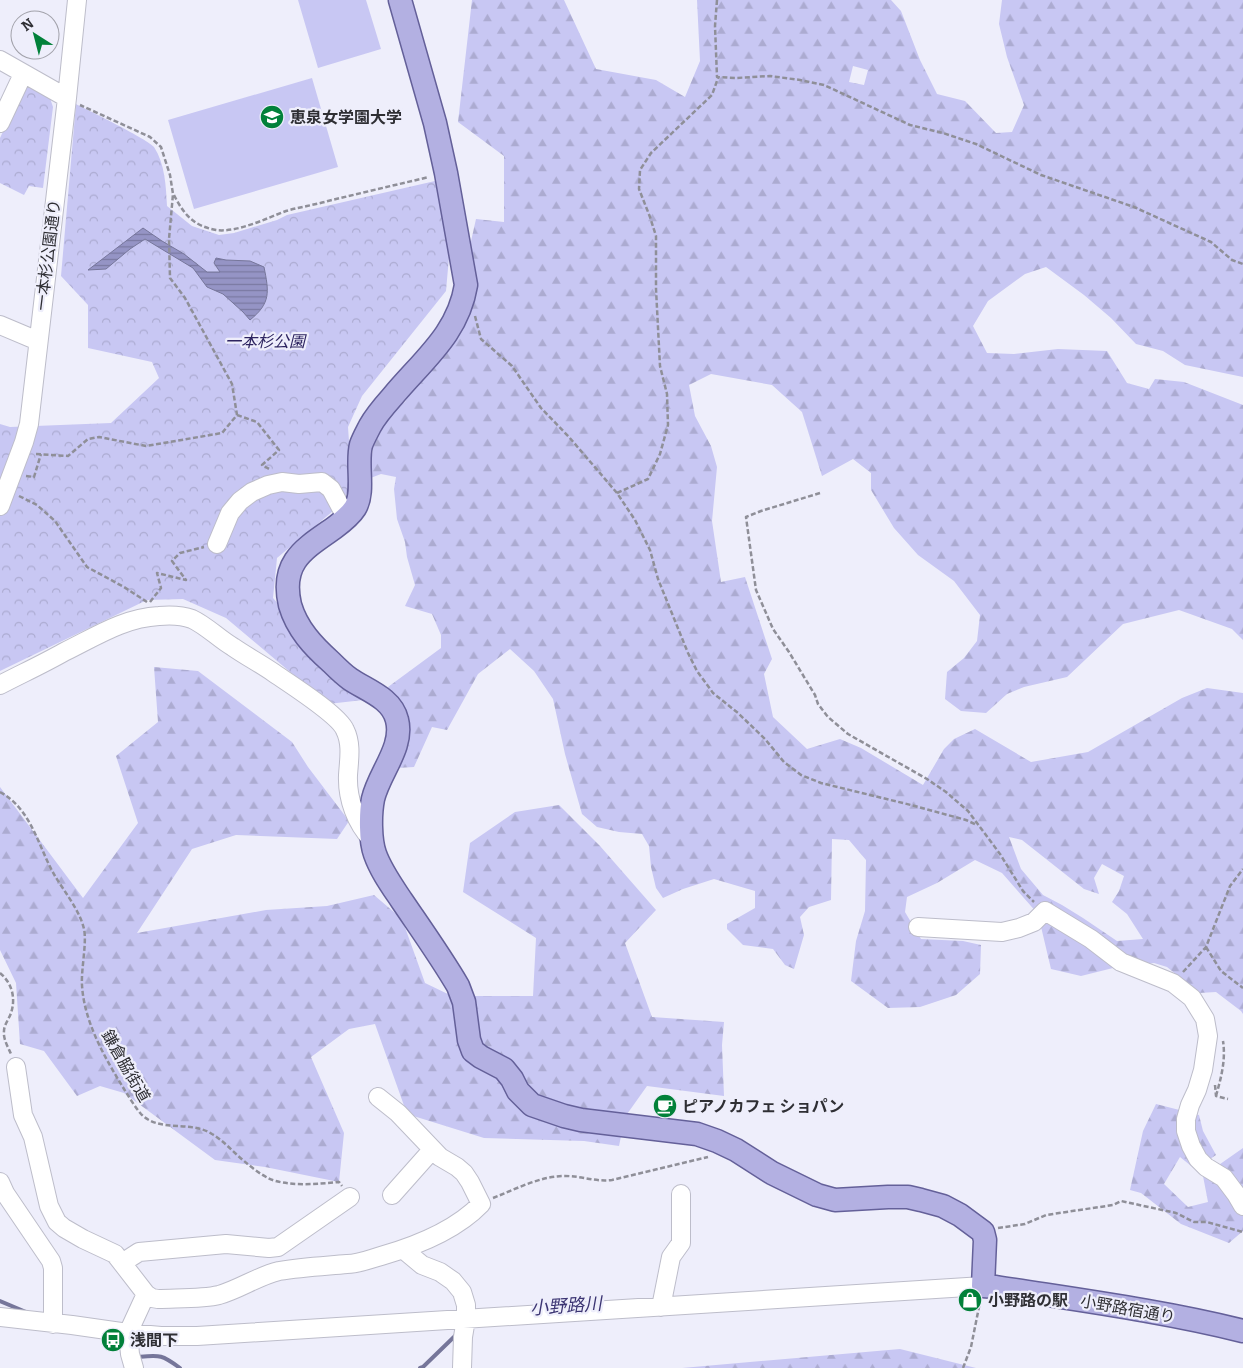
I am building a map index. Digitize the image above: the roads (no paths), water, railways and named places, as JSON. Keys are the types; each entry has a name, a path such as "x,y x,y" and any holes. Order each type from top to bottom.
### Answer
{"main road":[{"path":"400,0 433,113 446,173 466,285 464,299 448,333 383,407 372,423 361,445 359,502 347,519 296,557 288,579 289,596 295,619 312,644 344,674 383,700 396,717 399,730 396,743 373,799 371,826 375,855 386,876 458,986 464,1002 469,1040 473,1051 481,1058 504,1069 518,1091 532,1105 582,1120 697,1134 736,1150 772,1173 817,1195 835,1200 908,1197 943,1206 967,1219 983,1232 985,1240 983,1286"},
{"name":"小野路宿通り","path":"983,1286 1113,1306 1243,1331"}],"street":[{"name":"一本杉公園通り","path":"0,506 29,424 38,341 71,100 77,0"},
{"path":"0,60 71,100"},
{"path":"0,123 23,74"},
{"path":"0,325 38,341"},
{"path":"217,544 230,513 240,501 252,492 268,485 282,482 299,484 322,482 331,489 347,519"},
{"path":"0,685 103,632 143,617 180,615 192,619 301,692 339,722 345,730 349,744 348,789 352,804 362,830 372,840"},
{"path":"918,927 1002,932 1034,922 1045,911 1084,934 1121,962 1173,983 1192,998 1205,1019 1208,1036 1203,1070 1186,1119 1186,1131 1198,1159 1206,1167 1224,1178 1243,1206"},
{"path":"16,1067 23,1115 34,1137 52,1214 64,1228 115,1254 146,1294 158,1299 213,1296 278,1272 358,1263 404,1250 445,1231 475,1210 481,1204 464,1173 432,1150 398,1113 378,1097"},
{"path":"392,1195 432,1150"},
{"path":"0,1182 5,1193 52,1261 53,1324"},
{"path":"661,1307 671,1257 681,1243 681,1194"},
{"path":"122,1262 139,1252 226,1244 269,1248 278,1246 350,1197"},
{"path":"404,1250 422,1265 440,1272 453,1281 462,1292 466,1305 462,1368"},
{"path":"0,1318 128,1333 161,1336 197,1336 983,1286"},
{"path":"132,1361 128,1333 146,1294"}],"waterway":[{"path":"0,1301 26,1312"},
{"name":"小野路川","path":"420,1368 457,1334"},
{"name":"小野路川","path":"137,1357 160,1356 180,1368"}],"place":[{"name":"恵泉女学園大学","path":"272,117"},
{"name":"ピアノカフェ ショパン","path":"665,1106"},
{"name":"小野路の駅","path":"970,1300"},
{"name":"浅間下","path":"113,1340"}],"park label":[{"name":"一本杉公園","path":"265,341"}]}
